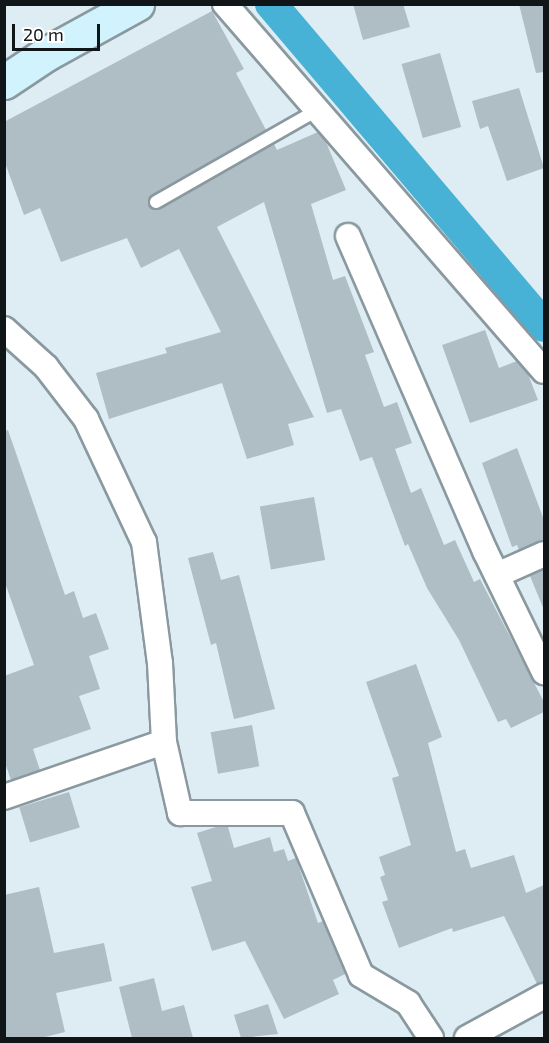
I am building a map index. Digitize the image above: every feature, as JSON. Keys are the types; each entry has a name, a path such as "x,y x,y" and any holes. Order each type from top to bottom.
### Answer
{"main road":[{"path":"4,82 46,54 137,4"}],"street":[{"path":"225,4 544,371"},
{"path":"348,236 497,575 544,672"},
{"path":"4,328 46,367 86,419 144,542 160,663 164,742 180,813 292,813 361,975 408,1003 431,1038"},
{"path":"497,575 544,554"},
{"path":"4,796 164,742"},
{"path":"467,1038 544,996"}],"lane":[{"path":"156,202 317,110"}],"building":[{"path":"353,4 403,4 410,27 363,40"},
{"path":"519,4 544,4 544,72 536,73"},
{"path":"212,11 244,69 236,73 266,130 152,195 149,206 160,209 274,144 277,150 318,132 326,142 346,190 311,204 333,280 345,276 374,352 365,355 384,407 397,402 412,443 395,449 411,493 421,488 444,545 455,540 474,582 480,579 544,702 544,712 511,728 506,719 498,722 459,640 427,588 408,544 405,546 372,457 360,461 341,409 327,413 264,202 217,227 314,417 288,424 294,445 247,459 222,383 109,419 96,373 167,353 165,348 221,332 179,249 141,268 127,238 61,262 40,208 24,215 4,160 4,122"},
{"path":"440,53 461,127 423,138 402,64"},
{"path":"519,88 544,168 507,181 488,126 480,129 472,101"},
{"path":"485,330 499,368 517,361 528,374 538,400 470,423 442,345"},
{"path":"8,430 65,595 74,591 83,618 96,613 109,649 89,656 100,689 79,696 91,729 33,749 40,770 11,780 4,760 4,676 34,665 4,580 4,431"},
{"path":"517,448 544,520 544,540 519,550 517,545 512,547 482,463"},
{"path":"314,497 325,560 271,570 260,507"},
{"path":"213,552 221,580 239,575 275,709 234,719 216,643 211,645 188,558"},
{"path":"544,569 544,610 530,576"},
{"path":"416,664 442,737 428,743 456,852 465,849 471,868 514,855 526,893 544,885 544,982 537,984 504,916 453,932 452,928 399,948 382,902 388,900 380,877 385,875 379,857 411,845 392,778 399,776 366,682"},
{"path":"252,725 259,766 218,774 211,732"},
{"path":"69,792 80,827 30,843 19,807"},
{"path":"216,827 228,827 234,848 270,837 274,852 284,849 288,861 296,858 318,923 323,921 345,974 333,980 339,994 284,1019 245,941 212,951 191,887 212,881 197,833"},
{"path":"39,887 54,953 104,943 112,981 56,993 65,1032 41,1038 4,1038 4,895"},
{"path":"154,978 162,1011 184,1005 193,1038 132,1038 119,987"},
{"path":"268,1004 278,1034 241,1038 234,1015"}],"waterway":[{"path":"271,4 544,326"}]}
